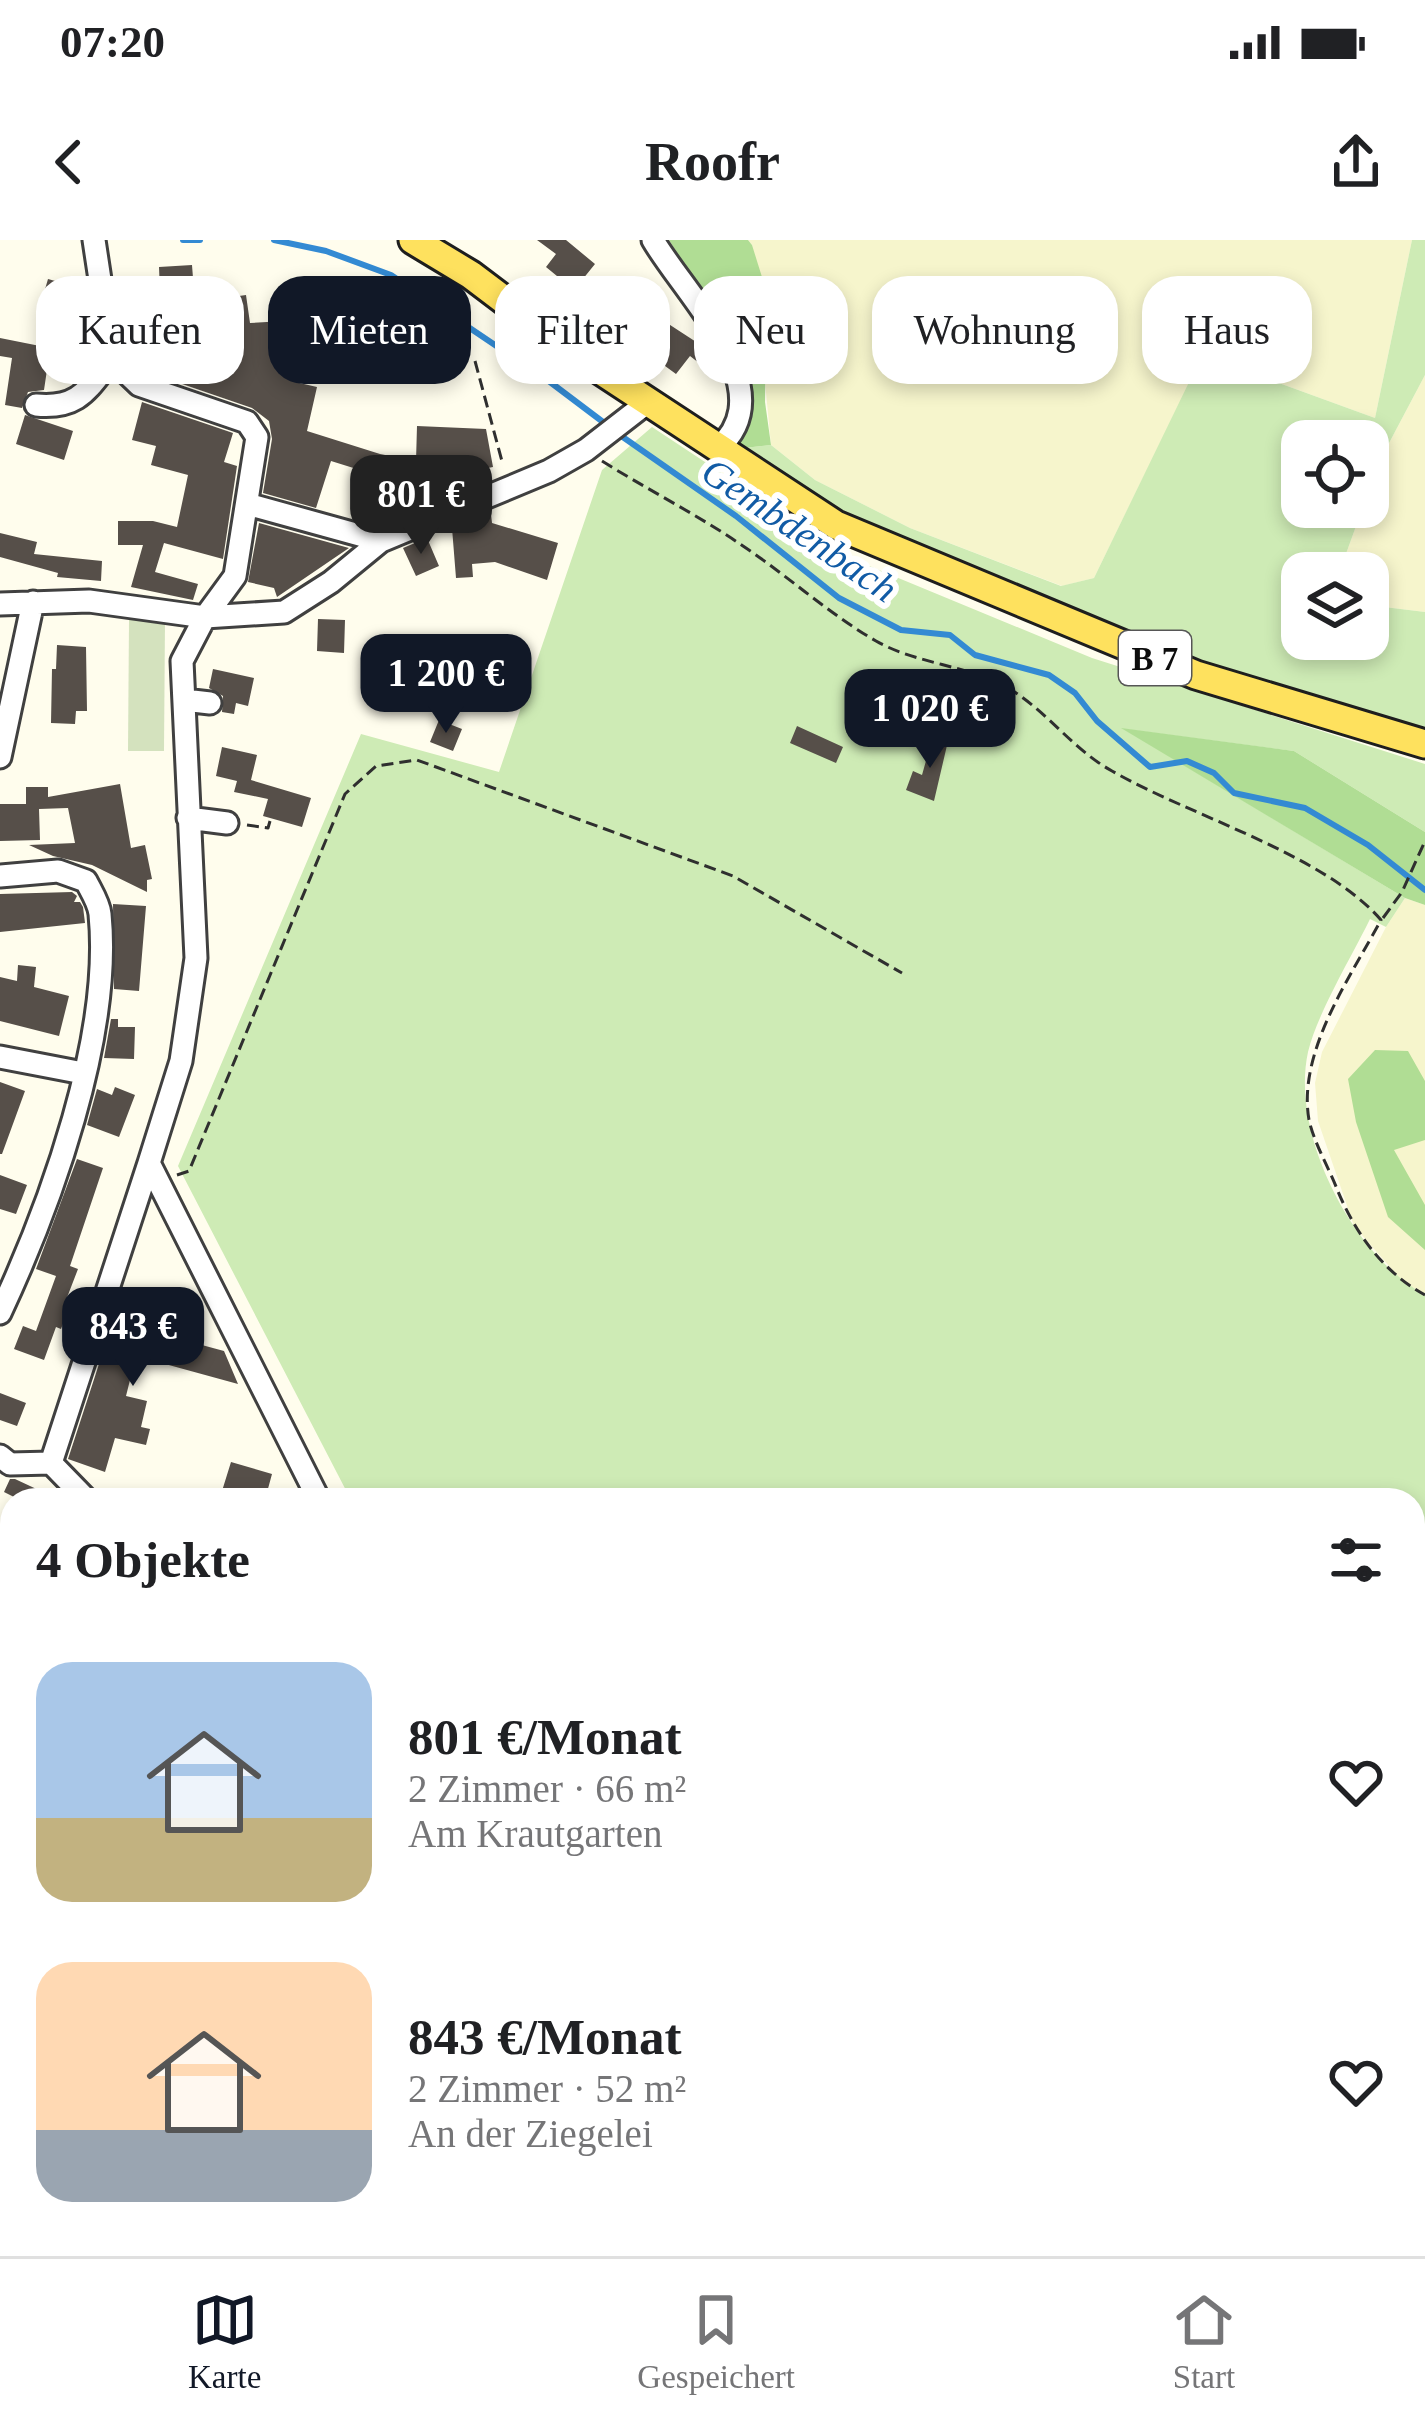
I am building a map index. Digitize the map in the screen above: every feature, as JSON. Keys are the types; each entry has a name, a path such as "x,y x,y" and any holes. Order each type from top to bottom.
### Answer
{"main road":[{"name":"B 7","path":"413,240 471,275 574,353 637,410 718,448 836,525 1196,675 1425,745"}],"street":[{"path":"653,240 674,277 716,331 743,390 740,414 728,440 718,448"},
{"path":"94,241 100,276"},
{"path":"37,405 64,408 93,384"},
{"path":"51,1463 154,1173 181,1061 196,958 182,661 205,617 235,576 257,436 247,422 139,384"},
{"path":"0,604 88,601 205,617 284,612 332,582 381,541 509,490 591,446 637,410"},
{"path":"247,504 381,541"},
{"path":"0,757 33,602"},
{"path":"184,700 210,703"},
{"path":"188,818 227,823"},
{"path":"0,876 58,872 72,876 86,881 100,910 93,1037 81,1093 10,1267 0,1313"},
{"path":"0,1057 83,1073"},
{"path":"154,1173 313,1488"},
{"path":"0,1456 10,1464 51,1463 75,1488"}],"path":[{"path":"475,361 509,490"},
{"path":"591,446 742,545 880,644 997,682 1108,769 1336,881 1365,901 1381,920"},
{"path":"154,1173 188,1171 345,794 376,766 417,760 734,876 902,973"},
{"path":"227,823 268,828 270,820"},
{"path":"1425,842 1402,892 1381,920 1320,1033 1310,1083 1309,1120 1352,1226 1401,1282 1425,1294"}],"green space":[{"path":"669,240 748,240 752,245 762,276 694,276 694,280"},
{"path":"748,240 1412,240 1375,418 1282,384 1312,384 1312,276 1142,276 1142,384 1189,384 1094,578 1062,586 910,528 815,480 771,445 765,384 848,384 848,276 755,276"},
{"path":"1412,240 1425,240 1425,375 1389,443 1389,420 1281,420 1281,528 1355,528 1347,552 1281,552 1281,660 1389,660 1389,608 1425,612 1425,734 1166,650 862,526 735,449 771,445 815,480 910,528 1061,586 1094,578 1188,384 1282,384 1375,418"},
{"path":"1425,375 1425,612 1389,608 1389,552 1347,552 1355,528 1389,528 1389,443"},
{"path":"745,384 765,384 771,445 735,449 751,400"},
{"path":"652,427 850,558 1092,658 1425,764 1425,832 1294,751 1124,729 1405,898 1386,927 1370,919 1319,1020 1308,1052 1305,1085 1318,1155 1333,1190 1374,1252 1425,1295 1425,1488 345,1488 178,1166 361,734 499,772 602,470"},
{"path":"129,620 165,620 164,751 128,751"},
{"path":"1121,728 1294,751 1425,832 1425,905 1405,898"},
{"path":"1405,898 1425,905 1425,1294 1403,1282 1354,1226 1318,1121 1315,1083 1322,1052"},
{"path":"1375,1050 1408,1051 1425,1081 1425,1140 1394,1150 1425,1205 1425,1250 1388,1217 1356,1122 1348,1079"}],"building":[{"path":"537,240 566,240 595,264 585,276 557,276 546,267 556,254"},
{"path":"192,265 193,276 159,276 159,267"},
{"path":"244,295 250,323 268,322 268,384 317,387 307,431 416,461 417,426 486,429 493,467 447,476 445,496 369,522 359,491 392,480 331,461 316,508 263,493 272,439 269,421 252,408 182,384 244,384"},
{"path":"670,325 694,341 694,359 690,356 676,374 670,370"},
{"path":"0,338 36,345 36,384 45,384 44,390 28,392 22,408 5,405 12,358 0,356"},
{"path":"142,402 233,433 224,462 237,466 223,559 164,543 155,572 198,584 193,600 131,587 143,545 118,545 118,521 177,527 188,475 151,465 156,446 132,440"},
{"path":"25,415 73,431 64,460 16,444"},
{"path":"491,514 492,523 558,543 547,580 495,562 472,564 473,577 456,578 452,528"},
{"path":"259,523 349,548 277,597 274,588 248,582"},
{"path":"0,533 37,542 34,554 102,561 101,581 57,577 58,573 0,557"},
{"path":"427,538 439,566 416,576 403,548"},
{"path":"318,619 345,620 344,653 317,651"},
{"path":"57,645 86,647 87,711 76,711 75,724 51,723"},
{"path":"213,669 254,678 248,706 236,703 234,714 222,712 223,696 209,688"},
{"path":"439,720 462,729 453,751 430,742"},
{"path":"797,726 843,747 836,763 790,743"},
{"path":"933,736 948,741 934,801 906,790 913,771 922,775"},
{"path":"222,747 257,755 251,780 311,798 302,827 263,816 268,799 234,792 237,781 216,776"},
{"path":"120,784 131,848 145,845 152,879 147,880 147,892 92,865 29,845 75,843 68,808 39,809 40,840 0,841 0,804 26,804 26,787 48,787 48,797"},
{"path":"72,892 77,896 74,902 83,907 85,923 0,932 0,894"},
{"path":"113,904 146,906 139,991 114,989"},
{"path":"18,965 36,967 34,987 69,996 59,1036 0,1021 0,977 17,981"},
{"path":"111,1019 118,1019 118,1027 135,1027 134,1059 104,1058"},
{"path":"0,1082 25,1091 2,1154 0,1154"},
{"path":"115,1087 135,1095 119,1137 87,1125 97,1089 112,1095"},
{"path":"77,1159 103,1168 70,1266 78,1269 63,1308 68,1310 44,1360 14,1349 23,1326 36,1331 56,1276 36,1269"},
{"path":"0,1175 27,1185 16,1214 0,1209"},
{"path":"113,1321 224,1351 238,1384 136,1356 126,1396 147,1401 141,1427 150,1429 146,1445 115,1438 105,1472 68,1459"},
{"path":"0,1393 26,1403 17,1426 0,1420"},
{"path":"231,1462 272,1474 268,1488 223,1488"},
{"path":"15,1479 34,1488 6,1488"}],"waterway":[{"name":"Gembdenbach","path":"183,240 200,240"},
{"name":"Gembdenbach","path":"274,240 326,251 391,275 607,425"},
{"name":"Gembdenbach","path":"617,433 736,516 839,598 901,630 950,635 975,655 1049,675 1075,693 1097,721 1150,767 1187,761 1214,773 1234,793 1305,808 1368,845 1425,890"}]}
